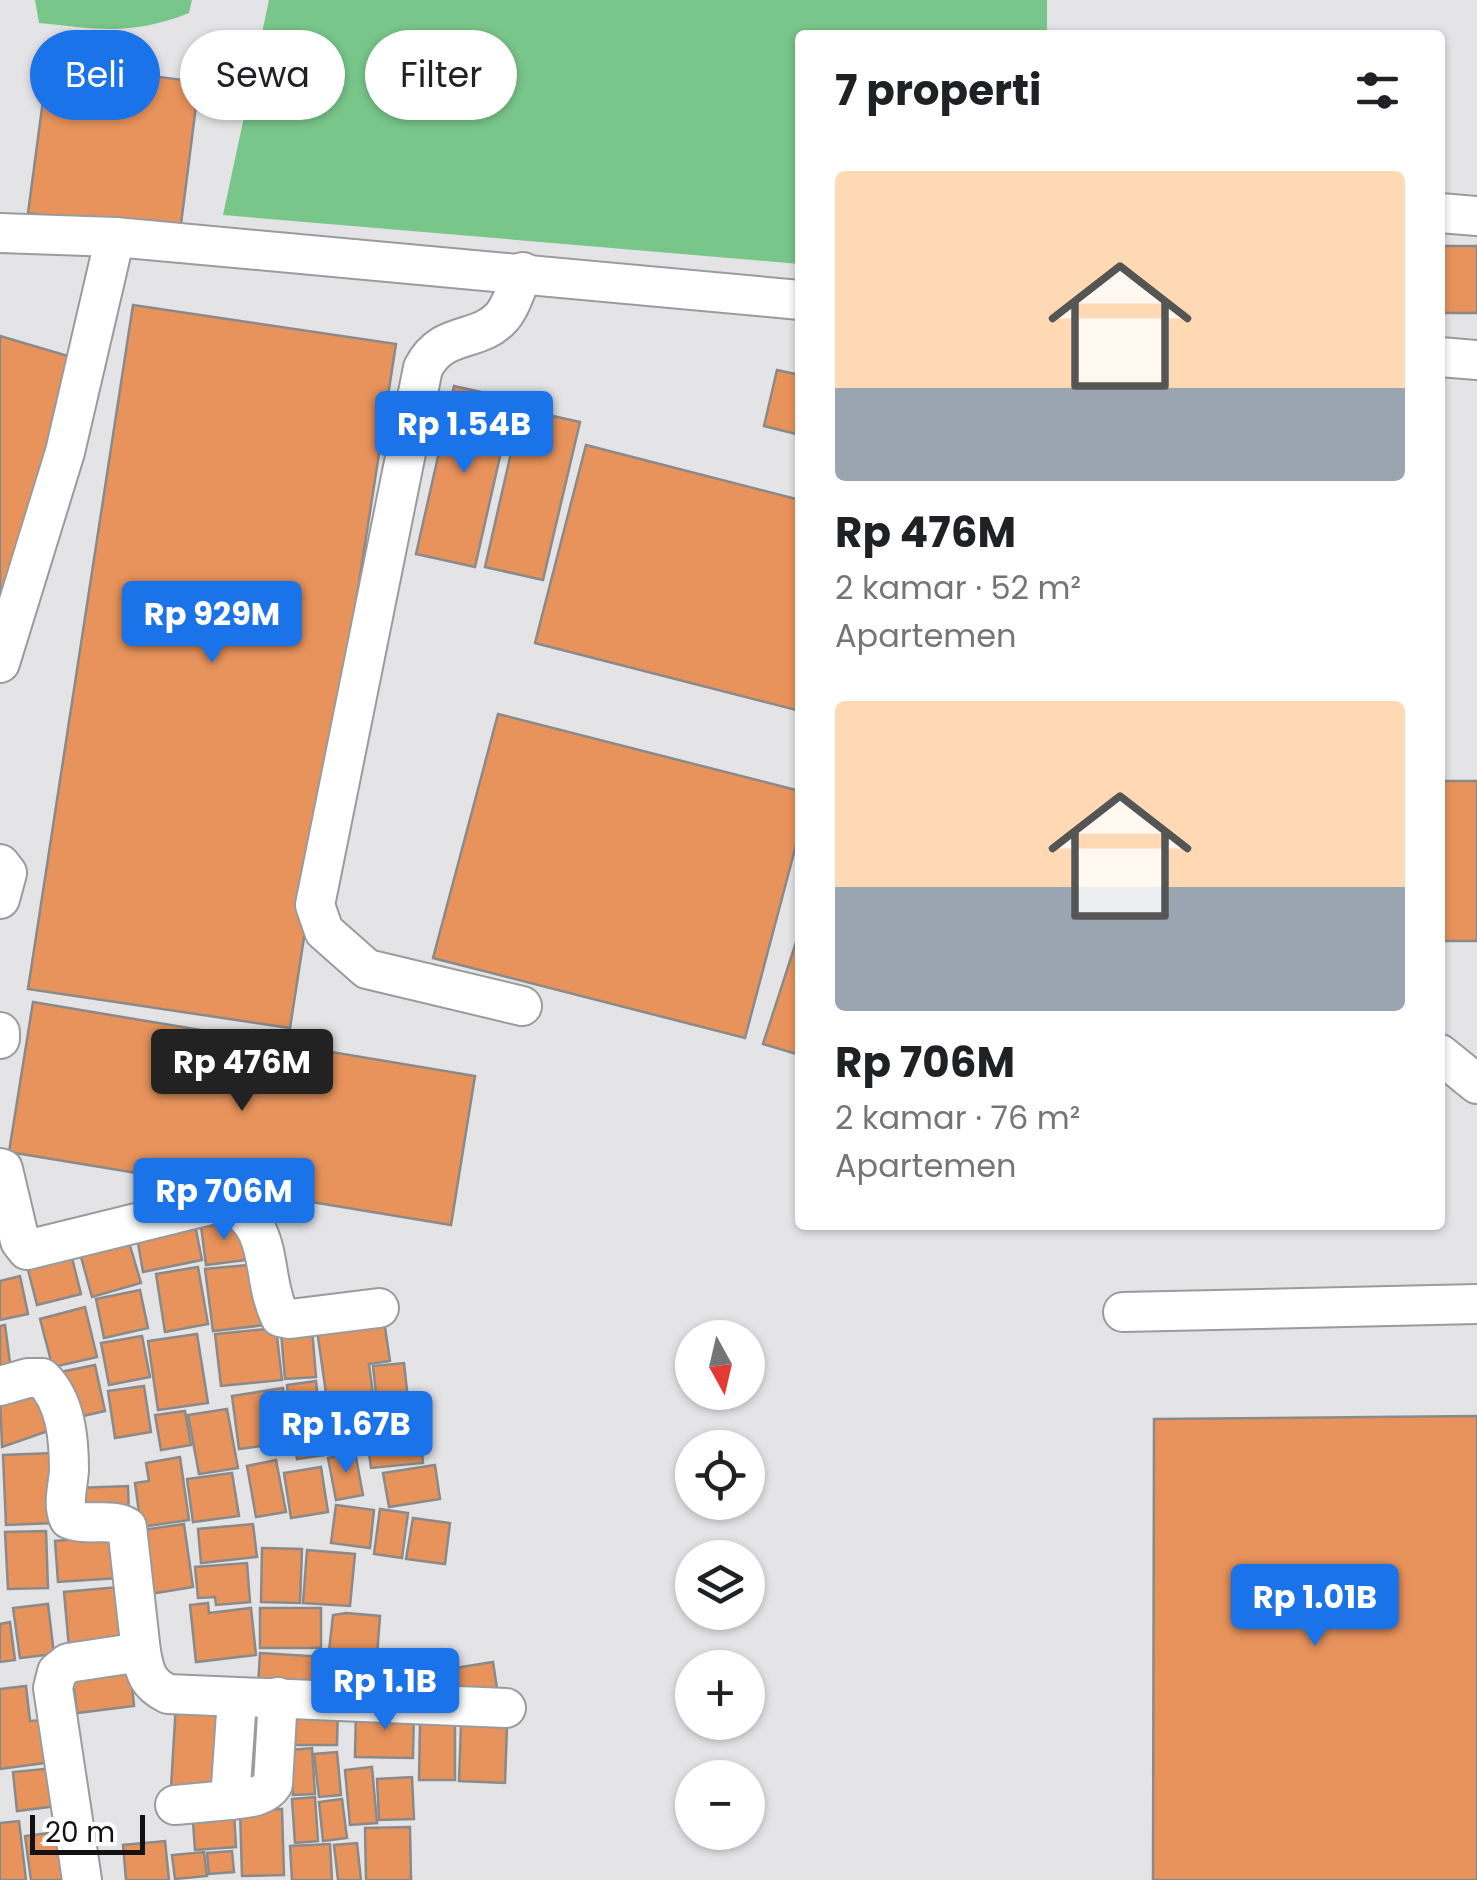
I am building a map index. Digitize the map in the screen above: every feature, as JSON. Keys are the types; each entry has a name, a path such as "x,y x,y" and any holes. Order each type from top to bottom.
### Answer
{"street":[{"path":"1445,213 1477,216"},
{"path":"0,233 114,237 795,299"},
{"path":"0,663 65,452 114,237"},
{"path":"522,272 506,313 492,327 432,350 423,368 315,905 324,931 367,969 522,1006"},
{"path":"1445,357 1477,360"},
{"path":"0,864 7,874 0,898"},
{"path":"1445,1058 1477,1084"},
{"path":"0,1168 20,1241 28,1250 226,1201 242,1209 258,1229 280,1317 379,1308"},
{"path":"1123,1312 1477,1304"},
{"path":"0,1386 42,1378 53,1389 66,1428 69,1471 65,1510 69,1519 79,1523 119,1522 127,1527 141,1652 152,1686 168,1694 237,1699 506,1708"},
{"path":"82,1880 53,1688 57,1672 68,1663 141,1652"},
{"path":"175,1805 230,1800 269,1791 273,1784 278,1698"},
{"path":"230,1800 237,1699"}],"green space":[{"path":"35,0 192,0 189,13 149,25 114,29 39,23"},
{"path":"269,0 1047,0 1047,30 795,30 795,264 223,215 243,120 345,120 345,30 263,30"}],"building":[{"path":"160,77 180,80 180,120 194,120 180,232 28,213 40,120 160,120"},
{"path":"1445,246 1477,246 1477,313 1445,313"},
{"path":"133,305 396,344 290,1028 28,989"},
{"path":"0,336 75,358 0,612"},
{"path":"777,370 795,374 795,434 764,426"},
{"path":"454,386 513,399 475,567 416,554"},
{"path":"521,409 580,422 543,580 485,567"},
{"path":"586,445 795,499 795,710 535,643"},
{"path":"498,714 795,790 795,849 745,1038 433,958"},
{"path":"1445,781 1477,781 1477,941 1445,941"},
{"path":"795,945 795,1054 763,1044"},
{"path":"33,1002 475,1076 451,1225 9,1152"},
{"path":"242,1222 246,1260 206,1265 201,1226"},
{"path":"195,1225 202,1260 143,1272 137,1237"},
{"path":"128,1239 141,1283 92,1297 80,1253"},
{"path":"71,1254 81,1294 37,1305 27,1266"},
{"path":"259,1264 266,1325 213,1331 205,1269"},
{"path":"198,1267 208,1324 165,1332 156,1274"},
{"path":"20,1276 28,1314 0,1320 0,1281"},
{"path":"140,1290 148,1328 104,1338 96,1299"},
{"path":"85,1307 97,1357 58,1366 51,1361 40,1319"},
{"path":"384,1321 390,1361 369,1364 373,1394 327,1400 317,1330"},
{"path":"5,1325 12,1378 0,1380 0,1326"},
{"path":"276,1328 282,1380 221,1386 215,1334"},
{"path":"312,1329 316,1377 285,1379 281,1332"},
{"path":"197,1334 208,1403 158,1410 148,1341"},
{"path":"142,1336 150,1377 109,1385 101,1343"},
{"path":"404,1363 409,1409 378,1412 373,1366"},
{"path":"95,1365 105,1411 70,1419 60,1372"},
{"path":"316,1381 318,1401 289,1405 287,1385"},
{"path":"35,1385 51,1430 2,1447 0,1397"},
{"path":"144,1386 151,1432 115,1438 108,1391"},
{"path":"283,1388 290,1442 239,1449 232,1396"},
{"path":"358,1403 362,1441 330,1445 325,1407"},
{"path":"227,1409 238,1468 199,1474 188,1415"},
{"path":"185,1411 191,1445 161,1450 155,1415"},
{"path":"1477,1416 1477,1880 1153,1880 1154,1419"},
{"path":"418,1417 423,1463 371,1468 365,1422"},
{"path":"321,1423 325,1455 297,1459 293,1427"},
{"path":"355,1452 363,1495 336,1500 328,1458"},
{"path":"53,1453 55,1523 6,1525 3,1455"},
{"path":"180,1457 189,1520 141,1527 135,1483 149,1481 146,1463"},
{"path":"276,1460 286,1512 256,1517 247,1466"},
{"path":"435,1465 440,1499 389,1507 383,1473"},
{"path":"321,1467 328,1512 291,1518 284,1473"},
{"path":"232,1473 239,1516 193,1522 187,1479"},
{"path":"128,1486 129,1517 78,1520 77,1488"},
{"path":"336,1505 374,1510 370,1548 331,1543"},
{"path":"380,1509 408,1513 402,1558 374,1554"},
{"path":"413,1518 450,1523 445,1564 406,1559"},
{"path":"184,1524 193,1587 144,1595 135,1531"},
{"path":"253,1524 257,1557 201,1563 198,1529"},
{"path":"46,1531 48,1588 8,1589 5,1532"},
{"path":"116,1536 118,1578 58,1582 55,1541"},
{"path":"262,1548 302,1549 300,1603 261,1602"},
{"path":"307,1550 355,1554 350,1606 303,1603"},
{"path":"247,1563 250,1602 216,1605 215,1597 198,1598 195,1567"},
{"path":"118,1587 124,1643 69,1648 64,1592"},
{"path":"208,1603 209,1613 251,1608 256,1655 196,1662 190,1605"},
{"path":"48,1604 54,1654 20,1658 13,1608"},
{"path":"260,1608 321,1608 321,1648 260,1648"},
{"path":"333,1615 380,1616 377,1656 329,1651"},
{"path":"10,1622 15,1660 0,1662 0,1624"},
{"path":"260,1653 341,1658 339,1692 258,1687"},
{"path":"349,1658 382,1659 381,1696 347,1694"},
{"path":"493,1662 498,1695 447,1702 442,1670"},
{"path":"130,1665 134,1706 77,1713 72,1672"},
{"path":"26,1686 30,1721 55,1719 60,1761 0,1769 0,1689"},
{"path":"176,1703 230,1707 225,1792 171,1788"},
{"path":"292,1707 338,1707 337,1745 292,1745"},
{"path":"356,1708 414,1708 413,1758 355,1757"},
{"path":"420,1722 455,1723 455,1780 419,1780"},
{"path":"461,1725 507,1726 505,1783 459,1781"},
{"path":"312,1748 315,1794 293,1795 291,1750"},
{"path":"337,1752 341,1795 319,1797 314,1754"},
{"path":"372,1767 377,1823 350,1825 345,1770"},
{"path":"54,1768 58,1806 17,1811 13,1772"},
{"path":"412,1777 414,1819 379,1820 377,1779"},
{"path":"315,1797 318,1841 295,1843 292,1799"},
{"path":"342,1799 347,1838 323,1841 319,1802"},
{"path":"282,1809 284,1875 242,1876 240,1810"},
{"path":"234,1813 236,1847 195,1850 193,1822"},
{"path":"19,1821 26,1880 0,1880 0,1823"},
{"path":"410,1827 411,1880 366,1880 365,1828"},
{"path":"65,1831 72,1880 31,1880 25,1836"},
{"path":"165,1841 169,1880 126,1880 123,1845"},
{"path":"357,1843 361,1880 338,1880 334,1845"},
{"path":"330,1844 332,1880 292,1880 290,1846"},
{"path":"232,1851 234,1872 209,1874 207,1853"},
{"path":"204,1852 207,1876 175,1879 172,1855"}]}
